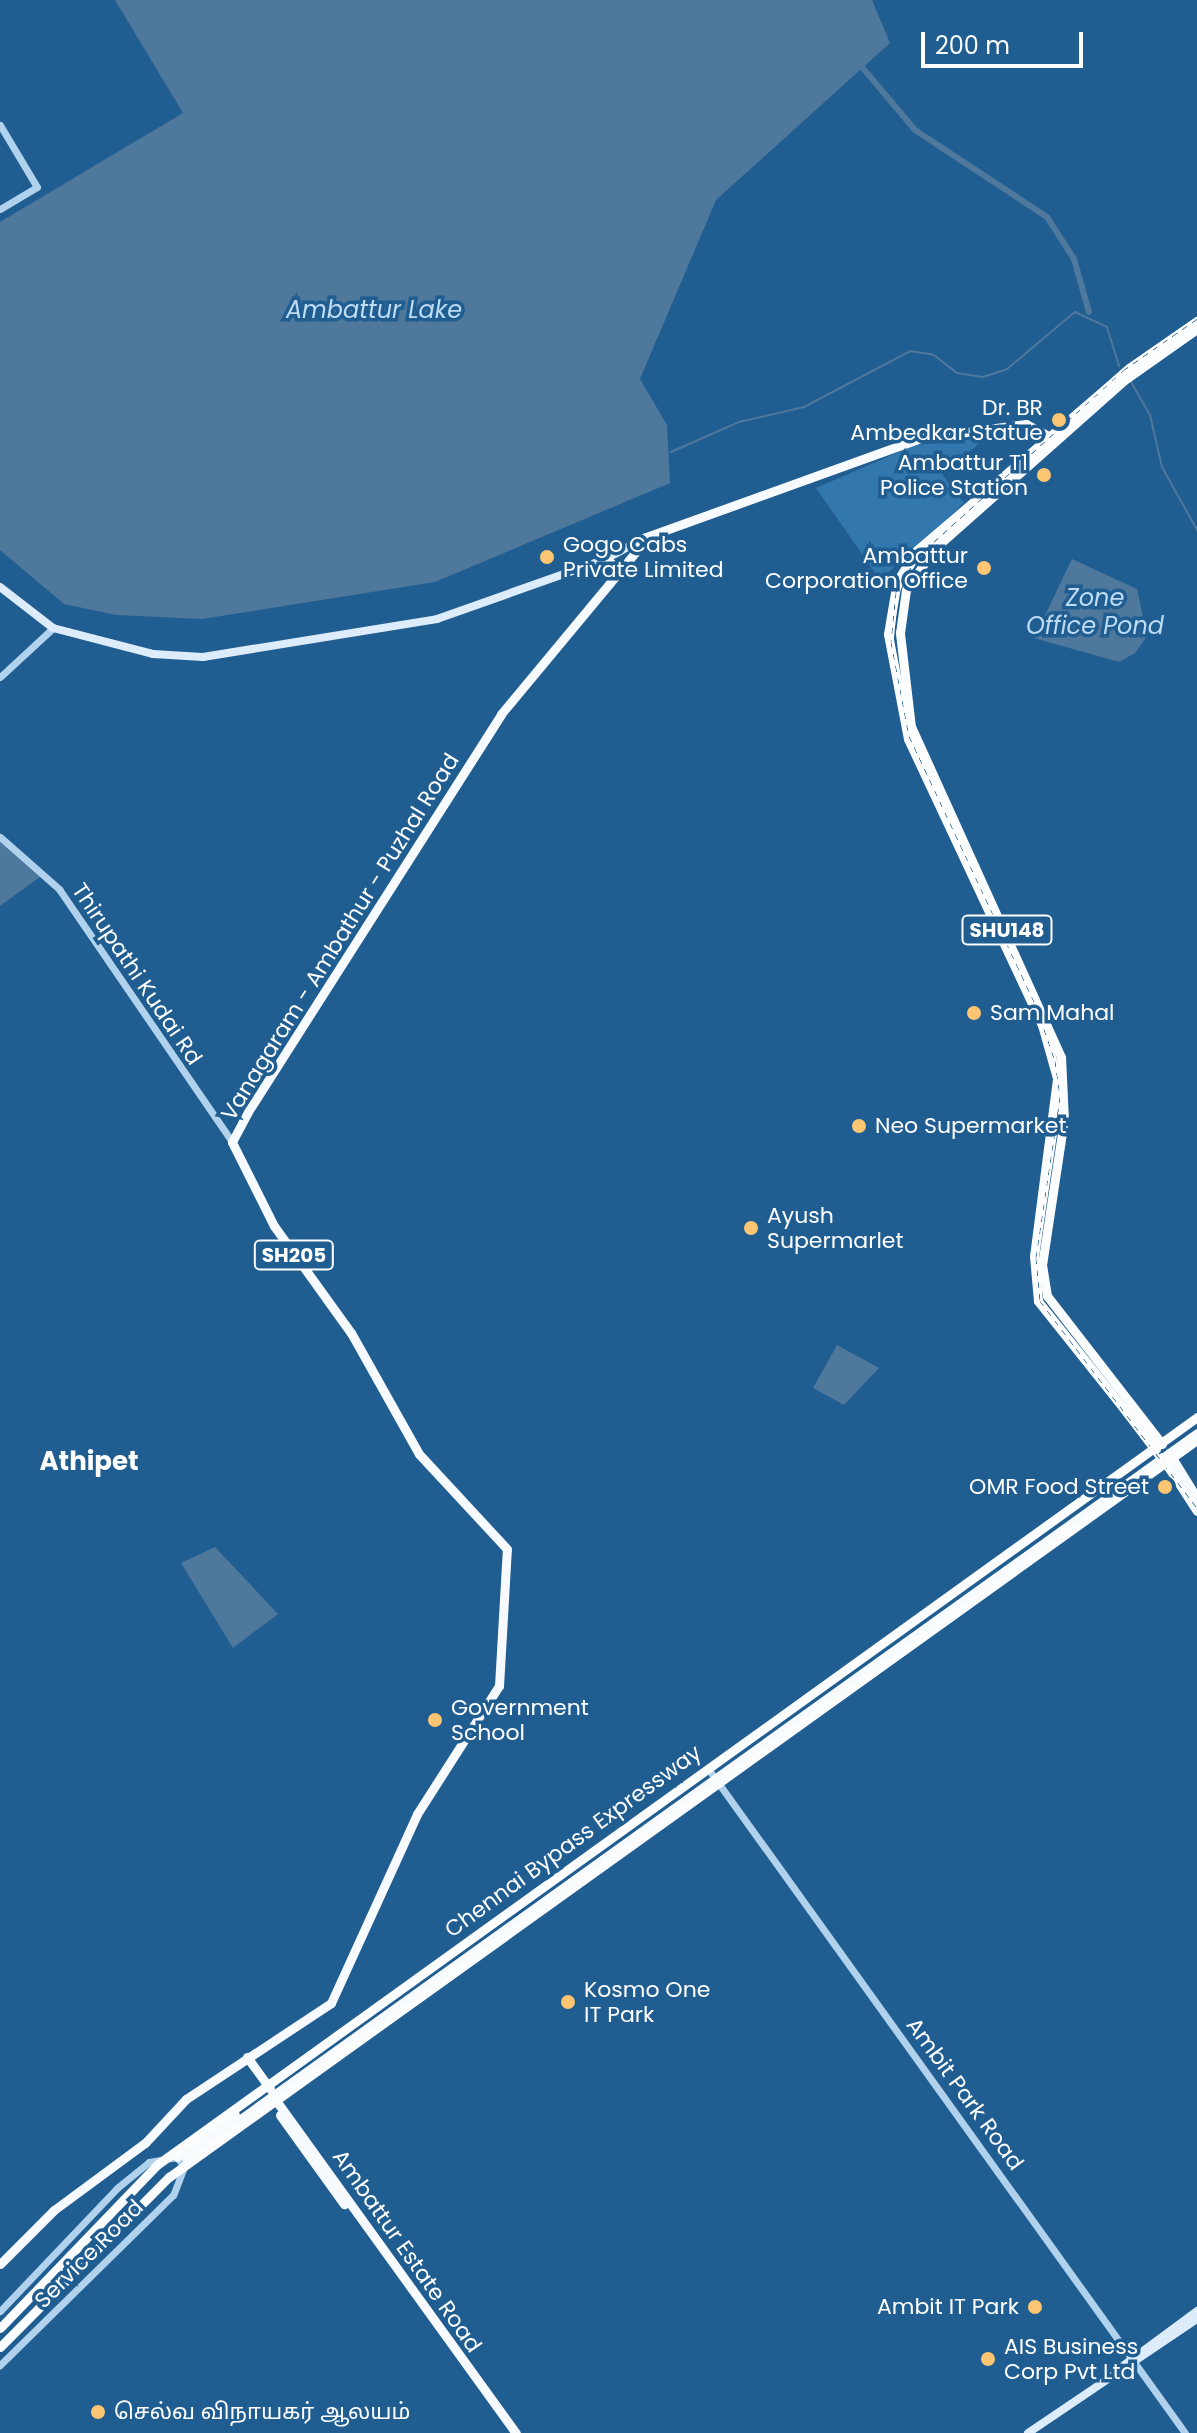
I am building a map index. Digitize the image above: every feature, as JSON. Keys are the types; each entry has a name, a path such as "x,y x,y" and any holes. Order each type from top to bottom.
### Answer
{"highway":[{"name":"SHU148","path":"1162,1450 1038,1301 1034,1256 1057,1078 1042,1025 908,739 888,657 891,598 905,566 1047,441 1197,321"},
{"name":"SHU148","path":"1132,370 1197,329"},
{"name":"Chennai Bypass Expressway","path":"0,2328 158,2164 1197,1419"},
{"name":"Chennai Bypass Expressway","path":"0,2347 169,2177 1197,1440"}],"main road":[{"name":"Vanagaram - Ambathur - Puzhal Road","path":"0,2264 54,2210 145,2143 186,2099 331,2003 417,1814 494,1696 510,1561 501,1539 419,1454 351,1333 274,1226 232,1142 501,714 649,536 921,438 1026,424 1047,441"},
{"path":"0,587 53,628 153,654 203,657 437,619 606,559 649,536"},
{"path":"606,559 620,570"},
{"path":"179,2160 1162,1450 1197,1419"},
{"path":"1162,1450 1197,1433"},
{"name":"SHU148","path":"1162,1450 1197,1498"},
{"name":"SHU148","path":"1162,1450 1197,1511"},
{"name":"Ambattur Estate Road","path":"247,2057 282,2113 513,2433"},
{"path":"1134,2360 1197,2311"},
{"path":"1028,2433 1197,2319"}],"street":[{"path":"0,125 37,187 0,209"},
{"path":"0,677 53,628"},
{"name":"Thirupathi Kudai Rd","path":"0,837 59,889 232,1142"},
{"name":"Ambit Park Road","path":"712,1773 1185,2433"},
{"path":"0,2311 117,2188 149,2162 179,2160"},
{"name":"Service Road","path":"0,2365 173,2195 179,2160"}],"shaded area":[{"path":"986,438 942,474 964,503 880,580 816,488 915,445"}],"water":[{"name":"Ambattur Lake","path":"115,0 872,0 890,43 716,200 640,379 667,425 670,483 435,582 202,619 116,615 64,604 0,550 0,222 183,113"},
{"name":"Zone Office Pond","path":"1072,559 1137,589 1147,636 1135,653 1119,662 1034,638"},
{"path":"0,842 40,877 0,906"},
{"path":"837,1345 879,1368 844,1405 813,1388"},
{"path":"215,1547 278,1614 233,1648 181,1563"}],"waterway":[{"path":"862,67 915,130 1047,217 1074,259 1089,312"},
{"path":"671,452 739,422 804,407 910,351 934,355 957,373 983,377 1007,369 1075,312 1107,327 1119,366"},
{"path":"1130,380 1150,415 1162,467 1197,530"}],"railway":[{"path":"1197,319 1125,369 917,557 896,592 891,642 909,736 1036,1006 1055,1061 1060,1097 1036,1258 1040,1301 1197,1508"}],"place":[{"name":"Dr. BR Ambedkar Statue","path":"1059,420"},
{"name":"Ambattur T1 Police Station","path":"1044,475"},
{"name":"Gogo Cabs Private Limited","path":"547,557"},
{"name":"Ambattur Corporation Office","path":"984,568"},
{"name":"Sam Mahal","path":"974,1013"},
{"name":"Neo Supermarket","path":"859,1126"},
{"name":"Ayush Supermarlet","path":"751,1228"},
{"name":"OMR Food Street","path":"1165,1487"},
{"name":"Government School","path":"435,1720"},
{"name":"Kosmo One IT Park","path":"568,2002"},
{"name":"Ambit IT Park","path":"1035,2307"},
{"name":"AIS Business Corp Pvt Ltd","path":"988,2359"},
{"name":"செல்வ விநாயகர் ஆலயம்","path":"98,2412"}],"district":[{"name":"Athipet","path":"89,1462"}]}
